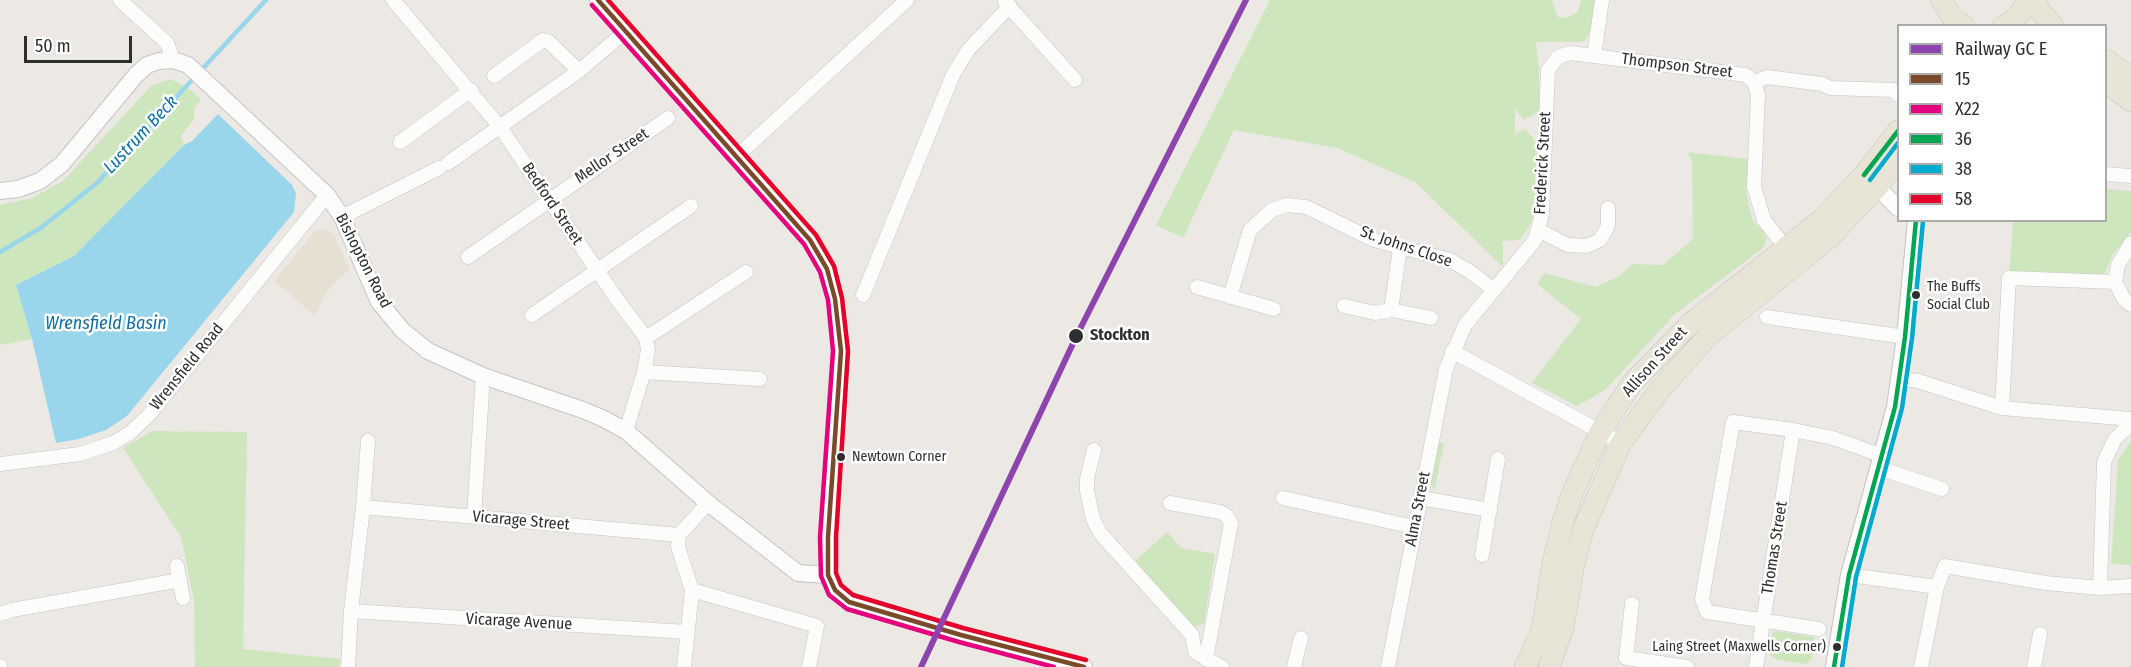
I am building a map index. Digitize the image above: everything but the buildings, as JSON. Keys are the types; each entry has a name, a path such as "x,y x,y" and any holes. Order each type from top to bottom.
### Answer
{"main road":[{"path":"1939,24 1940,0"},
{"path":"1940,0 1952,17 1961,24"},
{"path":"2008,24 2021,12 2027,0"},
{"path":"2036,0 2038,10 2051,24"},
{"path":"2107,61 2131,78"},
{"path":"2107,84 2131,101"},
{"name":"Allison Street","path":"1549,667 1563,628 1574,564 1583,530 1621,443 1658,392 1708,336 1830,237 1871,181 1897,135"},
{"name":"Allison Street","path":"1525,667 1542,630 1553,563 1573,492 1600,432 1633,382 1691,323 1897,162"}],"street":[{"path":"120,0 168,43 180,62"},
{"name":"Bedford Street","path":"393,0 500,127 646,338"},
{"path":"598,0 810,240 827,269 835,299 841,351 828,537 828,575 835,591 849,602 961,635 1084,667"},
{"path":"737,156 907,0"},
{"path":"1594,56 1602,0"},
{"path":"863,295 953,75 968,50 1007,3 1076,80"},
{"path":"342,217 443,165 579,71 626,30"},
{"path":"494,76 543,40 548,41 579,71"},
{"name":"Thompson Street","path":"1558,57 1570,53 1746,75 1754,82 1767,77 1822,84 1830,88 1893,90 1897,93"},
{"name":"Frederick Street","path":"1452,351 1465,325 1535,240 1542,214 1548,70 1558,57"},
{"path":"0,191 18,189 40,181 62,164 136,75 147,65 159,61 180,62"},
{"name":"Bishopton Road","path":"180,62 207,82 327,195 342,217 379,302 403,332 428,351 483,376 583,410 626,431 708,503 798,573 828,575"},
{"path":"1754,82 1758,94 1754,187 1764,220 1786,248"},
{"path":"400,142 471,90"},
{"name":"Mellor Street","path":"468,257 668,118"},
{"path":"2107,174 2131,176"},
{"path":"1871,181 1897,206"},
{"name":"Wrensfield Road","path":"0,464 80,454 113,443 130,433 148,416 327,195"},
{"name":"St. Johns Close","path":"1230,297 1250,230 1272,210 1287,205 1306,207 1374,240 1450,260 1494,290"},
{"path":"532,315 691,206"},
{"path":"1538,230 1568,245 1587,246 1600,240 1608,225 1608,208"},
{"path":"1834,667 1849,575 1895,407 1905,337 1914,222"},
{"path":"2131,243 2118,265 2115,282 2124,299 2131,305"},
{"path":"1391,310 1400,248"},
{"path":"626,431 644,372 648,350 646,338 746,272"},
{"path":"2002,408 2009,278 2115,282"},
{"path":"1197,287 1274,309"},
{"path":"1344,306 1375,313 1391,310 1431,318"},
{"path":"1767,317 1905,337"},
{"path":"1452,351 1621,443"},
{"name":"Alma Street","path":"1388,667 1446,369 1452,351"},
{"path":"644,372 760,379"},
{"path":"474,517 483,376"},
{"path":"1900,379 1918,381 2002,408 2131,421"},
{"path":"2100,588 2104,462 2115,439 2131,421"},
{"path":"1819,628 1707,612 1702,599 1733,422 1833,438 1942,489"},
{"name":"Thomas Street","path":"1756,667 1793,430"},
{"path":"348,667 351,611 368,441"},
{"path":"1094,450 1096,472 1087,491 1088,503 1100,533 1192,634 1195,652 1222,667"},
{"path":"1482,555 1498,459"},
{"path":"1283,498 1414,527"},
{"path":"1420,498 1490,510"},
{"path":"684,667 692,590 678,547 679,535 708,503"},
{"path":"1170,503 1226,515 1230,519 1232,529 1206,659"},
{"name":"Vicarage Street","path":"363,507 679,535"},
{"path":"177,566 183,598"},
{"path":"1921,667 1937,587 1944,566 2046,583 2100,588 2131,586"},
{"path":"1849,575 1937,587"},
{"path":"0,614 12,609 180,580"},
{"path":"692,590 817,626 809,667"},
{"path":"1632,604 1626,658 1687,667"},
{"name":"Vicarage Avenue","path":"351,611 687,632"},
{"path":"2034,667 2040,634"},
{"path":"1294,667 1301,638"}],"shaded area":[{"path":"325,228 334,235 350,270 328,290 315,315 274,281 314,232 320,229 324,231"}],"green space":[{"path":"1270,0 1552,0 1558,17 1566,18 1578,12 1581,0 1596,0 1593,22 1587,38 1582,42 1536,42 1539,111 1524,120 1515,109 1515,134 1525,129 1538,144 1532,221 1520,240 1503,241 1503,267 1415,182 1337,148 1234,130 1183,238 1156,225"},
{"path":"171,79 194,92 201,101 194,108 194,119 181,136 184,145 74,256 16,285 32,339 0,345 0,205 32,198 63,181 151,86"},
{"path":"1687,152 1748,159 1746,192 1752,219 1767,239 1762,249 1675,314 1605,390 1577,406 1532,383 1581,319 1537,284 1544,273 1596,287 1619,276 1632,264 1663,265 1693,239 1692,161"},
{"path":"2107,189 2131,191 2131,232 2112,256 2103,279 2009,276 2013,222 2107,222"},
{"path":"152,431 247,432 243,649 340,659 339,667 195,667 194,600 181,537 123,448"},
{"path":"2131,441 2131,565 2111,564 2118,460"},
{"path":"1444,443 1434,492 1431,480 1438,444"},
{"path":"1167,532 1181,548 1215,554 1204,624 1194,627 1133,563"},
{"path":"1776,631 1814,637 1812,658 1807,664 1777,660 1770,655 1772,633"}],"water":[{"name":"Wrensfield Basin","path":"218,114 292,185 296,193 294,212 127,416 106,430 79,439 56,443 32,339 16,285 74,256"}],"waterway":[{"name":"Lustrum Beck","path":"0,252 42,227 97,183 266,0"}],"transit line":[{"name":"15","path":"598,0 810,240 827,269 835,299 841,351 828,537 828,575 835,590 849,602 961,635 1084,667"},
{"name":"58","path":"608,0 816,235 834,266 842,298 848,351 836,537 836,573 841,585 853,595 963,628 1086,660"},
{"path":"921,667 1077,335 1246,0"},
{"name":"X22","path":"592,5 804,244 820,272 828,300 833,351 820,537 821,576 829,595 847,609 1054,667"},
{"name":"36","path":"1864,175 1897,132"},
{"name":"38","path":"1870,180 1897,144"},
{"name":"36","path":"1834,667 1849,575 1895,407 1905,337 1916,222"},
{"name":"38","path":"1842,667 1856,577 1902,408 1912,338 1923,222"}],"place":[{"name":"The Buffs Social Club","path":"1916,295"},
{"name":"Stockton","path":"1076,336"},
{"name":"Newtown Corner","path":"841,457"},
{"name":"Laing Street (Maxwells Corner)","path":"1837,647"}]}
